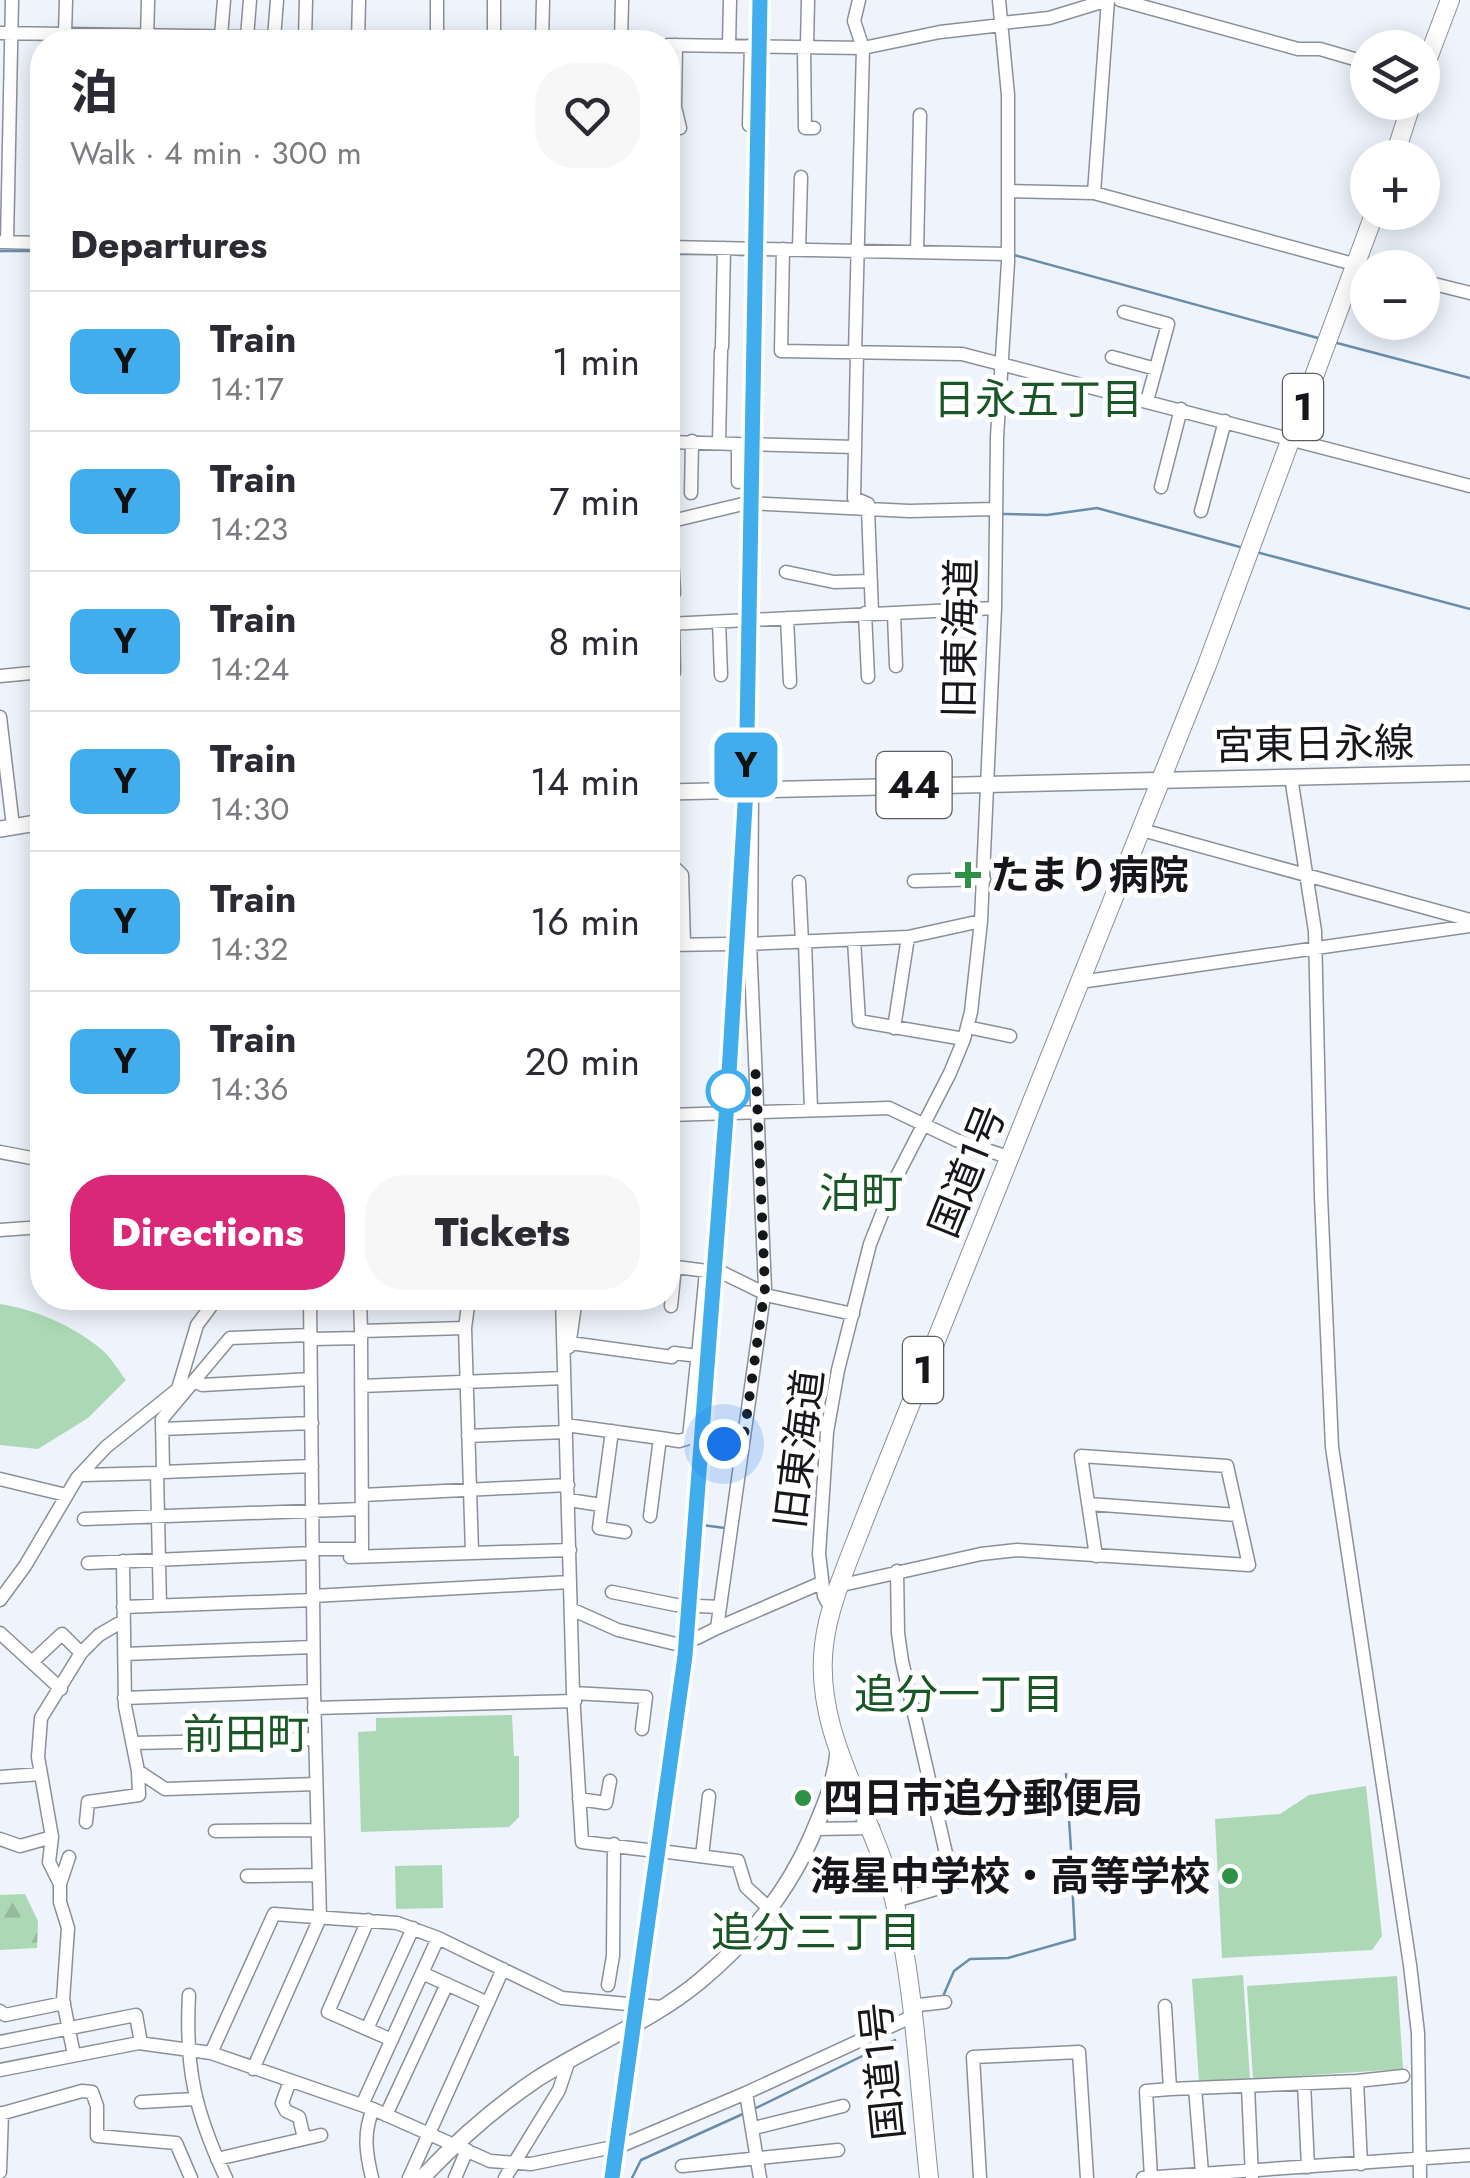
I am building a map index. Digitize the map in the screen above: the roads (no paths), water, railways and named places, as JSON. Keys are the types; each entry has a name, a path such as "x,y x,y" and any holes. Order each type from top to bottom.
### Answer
{"highway":[{"path":"1439,30 1450,0"},
{"name":"国道1号","path":"929,2178 894,1901 872,1828 838,1752 826,1712 824,1644 831,1609 934,1342 1142,830 1350,295"}],"main road":[{"name":"宮東日永線","path":"1160,780 1470,773"},
{"name":"44","path":"680,792 1160,780"},
{"path":"422,2178 460,2148 488,2114 699,1982 770,1910 789,1884 831,1793 838,1752"}],"street":[{"path":"12,0 6,33 4,242 30,242"},
{"path":"62,30 66,0"},
{"path":"147,30 148,0"},
{"path":"222,30 224,0"},
{"path":"250,0 251,30"},
{"path":"275,30 277,0"},
{"path":"305,30 306,0"},
{"path":"358,30 359,0"},
{"path":"435,30 437,0"},
{"path":"494,0 494,30"},
{"path":"542,30 543,0"},
{"path":"621,30 622,0"},
{"path":"730,0 730,45"},
{"path":"808,0 805,128 814,128"},
{"path":"859,0 854,21 863,48 854,500 873,504 868,676"},
{"name":"旧東海道","path":"831,1609 822,1584 819,1554 827,1432 870,1244 897,1176 965,1033 982,921 1007,254 1008,95 999,0"},
{"path":"680,45 863,48 1050,18 1108,0 1094,192"},
{"path":"1120,0 1298,49 1320,49 1350,58"},
{"path":"749,125 750,45"},
{"path":"917,252 920,114"},
{"path":"800,249 801,177"},
{"path":"1008,191 1094,192 1350,263"},
{"path":"680,247 1007,254"},
{"path":"719,442 724,248"},
{"path":"784,249 781,351 962,354 1470,486"},
{"path":"1440,286 1470,293"},
{"path":"1124,312 1168,324 1147,400"},
{"path":"1112,358 1156,369"},
{"path":"1161,487 1181,410"},
{"path":"1201,511 1225,421"},
{"path":"680,442 855,447"},
{"path":"691,494 692,442"},
{"path":"738,444 738,482"},
{"path":"680,521 747,503 995,509"},
{"path":"786,572 834,582 870,581"},
{"path":"680,624 995,608"},
{"path":"894,614 896,666"},
{"path":"787,618 790,682"},
{"path":"719,622 721,675"},
{"path":"0,676 30,673"},
{"path":"0,717 6,827"},
{"path":"1291,777 1315,931 1329,1423 1410,1965 1418,2033 1420,2178"},
{"path":"717,1628 765,1293 749,944 752,789"},
{"path":"1142,830 1470,923"},
{"path":"680,873 684,944"},
{"path":"914,880 984,879"},
{"path":"799,882 812,1108"},
{"path":"749,944 908,937 982,921"},
{"path":"1080,982 1470,923"},
{"path":"894,1028 908,937"},
{"path":"854,940 860,1022 1010,1036"},
{"path":"680,944 728,944"},
{"path":"680,1114 889,1108 924,1126 1011,1158"},
{"path":"0,1152 30,1158"},
{"path":"0,1230 30,1228"},
{"path":"680,1267 729,1275 765,1293 853,1314"},
{"path":"570,1342 698,1356 706,1271"},
{"path":"0,1600 26,1566 66,1495 82,1475 106,1448 178,1389 197,1326 208,1310"},
{"path":"253,2069 320,1918 310,1310"},
{"path":"313,1553 362,1548 360,1310"},
{"path":"468,1310 466,1382 472,1553"},
{"path":"562,1310 582,1842 647,1850"},
{"path":"564,1358 574,1310"},
{"path":"160,1606 162,1419 230,1338 466,1328"},
{"path":"468,1436 566,1428 678,1441 690,1438 697,1362"},
{"path":"361,1386 564,1378"},
{"path":"196,1380 202,1384 311,1379"},
{"path":"162,1429 312,1423"},
{"path":"612,1431 599,1528 625,1532"},
{"path":"650,1516 660,1438"},
{"path":"712,1442 742,1449"},
{"path":"842,1585 1000,1551 1248,1565 1227,1466 1081,1456 1096,1556"},
{"path":"82,1475 312,1466"},
{"path":"0,1479 66,1495"},
{"path":"84,1520 312,1510 362,1502 568,1485"},
{"path":"569,1500 602,1505"},
{"path":"1089,1504 1238,1515"},
{"path":"88,1563 313,1553 570,1550"},
{"path":"86,1822 88,1802 140,1795 124,1698 123,1561"},
{"path":"894,1901 953,1884 902,1661 898,1572"},
{"path":"60,1884 49,1862 52,1837 38,1756 41,1718 81,1652 123,1614 160,1606 570,1582"},
{"path":"697,1638 822,1584"},
{"path":"612,1592 676,1604 720,1607"},
{"path":"571,1609 618,1630 676,1644"},
{"path":"0,1633 61,1689"},
{"path":"32,1662 62,1634 81,1652"},
{"path":"124,1654 313,1647"},
{"path":"124,1698 314,1691"},
{"path":"314,1708 646,1697 642,1729"},
{"path":"133,1743 316,1739"},
{"path":"138,1771 165,1789 316,1784"},
{"path":"0,1777 41,1774"},
{"path":"579,1799 606,1803 610,1780"},
{"path":"702,1856 709,1796"},
{"path":"814,1829 872,1828"},
{"path":"214,1831 318,1830"},
{"path":"0,1839 20,1846 52,1837"},
{"path":"608,1985 613,1956 614,1844"},
{"path":"668,1852 738,1861 746,1887 770,1910"},
{"path":"69,1857 60,1884 60,1902 68,1928 64,2004 74,2055"},
{"path":"247,1876 319,1875"},
{"path":"211,2053 274,1914 368,1920 414,1928 562,1998 661,2008"},
{"path":"368,1920 328,2012 392,2040"},
{"path":"367,2029 414,1928"},
{"path":"373,2110 392,2040 438,1938"},
{"path":"410,2178 503,1969"},
{"path":"422,1972 488,2003"},
{"path":"372,2178 365,2145 366,2126 446,1984"},
{"path":"189,1995 188,2048 194,2098 226,2178"},
{"path":"0,2070 142,2043 188,2048 373,2110 490,2161 512,2164 557,2160 617,2147 751,2111 910,2012 945,2002"},
{"path":"0,2011 5,2015 64,2004"},
{"path":"1165,2006 1170,2089"},
{"path":"0,2042 136,2016 142,2043"},
{"path":"980,2178 972,2057 1079,2052 1087,2178"},
{"path":"505,2178 559,2090 569,2060"},
{"path":"1151,2177 1146,2091 1403,2076"},
{"path":"1357,2081 1361,2164"},
{"path":"290,2082 282,2103 286,2111 299,2117 304,2138"},
{"path":"1304,2083 1308,2167"},
{"path":"1248,2086 1252,2174"},
{"path":"1196,2088 1202,2173"},
{"path":"0,2172 1,2113 92,2092 97,2136 176,2144 191,2178"},
{"path":"140,2102 194,2098"},
{"path":"751,2111 818,2114 843,2106"},
{"path":"751,2111 760,2178"},
{"path":"217,2160 321,2134"},
{"path":"454,2178 460,2148"},
{"path":"682,2166 838,2150"},
{"path":"1143,2178 1252,2174 1470,2155"}],"waterway":[{"path":"0,251 30,251"},
{"path":"680,254 716,254"},
{"path":"738,255 752,255"},
{"path":"1014,255 1318,338"},
{"path":"1337,343 1470,378"},
{"path":"1004,514 1047,515 1097,508 1240,547"},
{"path":"1260,553 1470,609"},
{"path":"9,681 30,679"},
{"path":"702,1525 725,1528"},
{"path":"1066,1774 1071,1849"},
{"path":"944,1994 954,1971 970,1959 1008,1958 1075,1939 1071,1860"},
{"path":"752,2110 895,2040"},
{"path":"632,2178 641,2160 745,2113"}],"railway":[{"path":"612,2178 685,1656 728,1090 746,789 760,0"}],"train":[{"name":"Y","path":"612,2178 685,1656 728,1090 746,789 760,0"}],"place":[{"name":"たまり病院","path":"968,875"},
{"name":"四日市追分郵便局","path":"803,1798"},
{"name":"海星中学校・高等学校","path":"1230,1876"}],"district":[{"name":"日永五丁目","path":"1038,399"},
{"name":"泊町","path":"861,1193"},
{"name":"追分一丁目","path":"959,1694"},
{"name":"前田町","path":"246,1734"},
{"name":"追分三丁目","path":"816,1932"}]}
